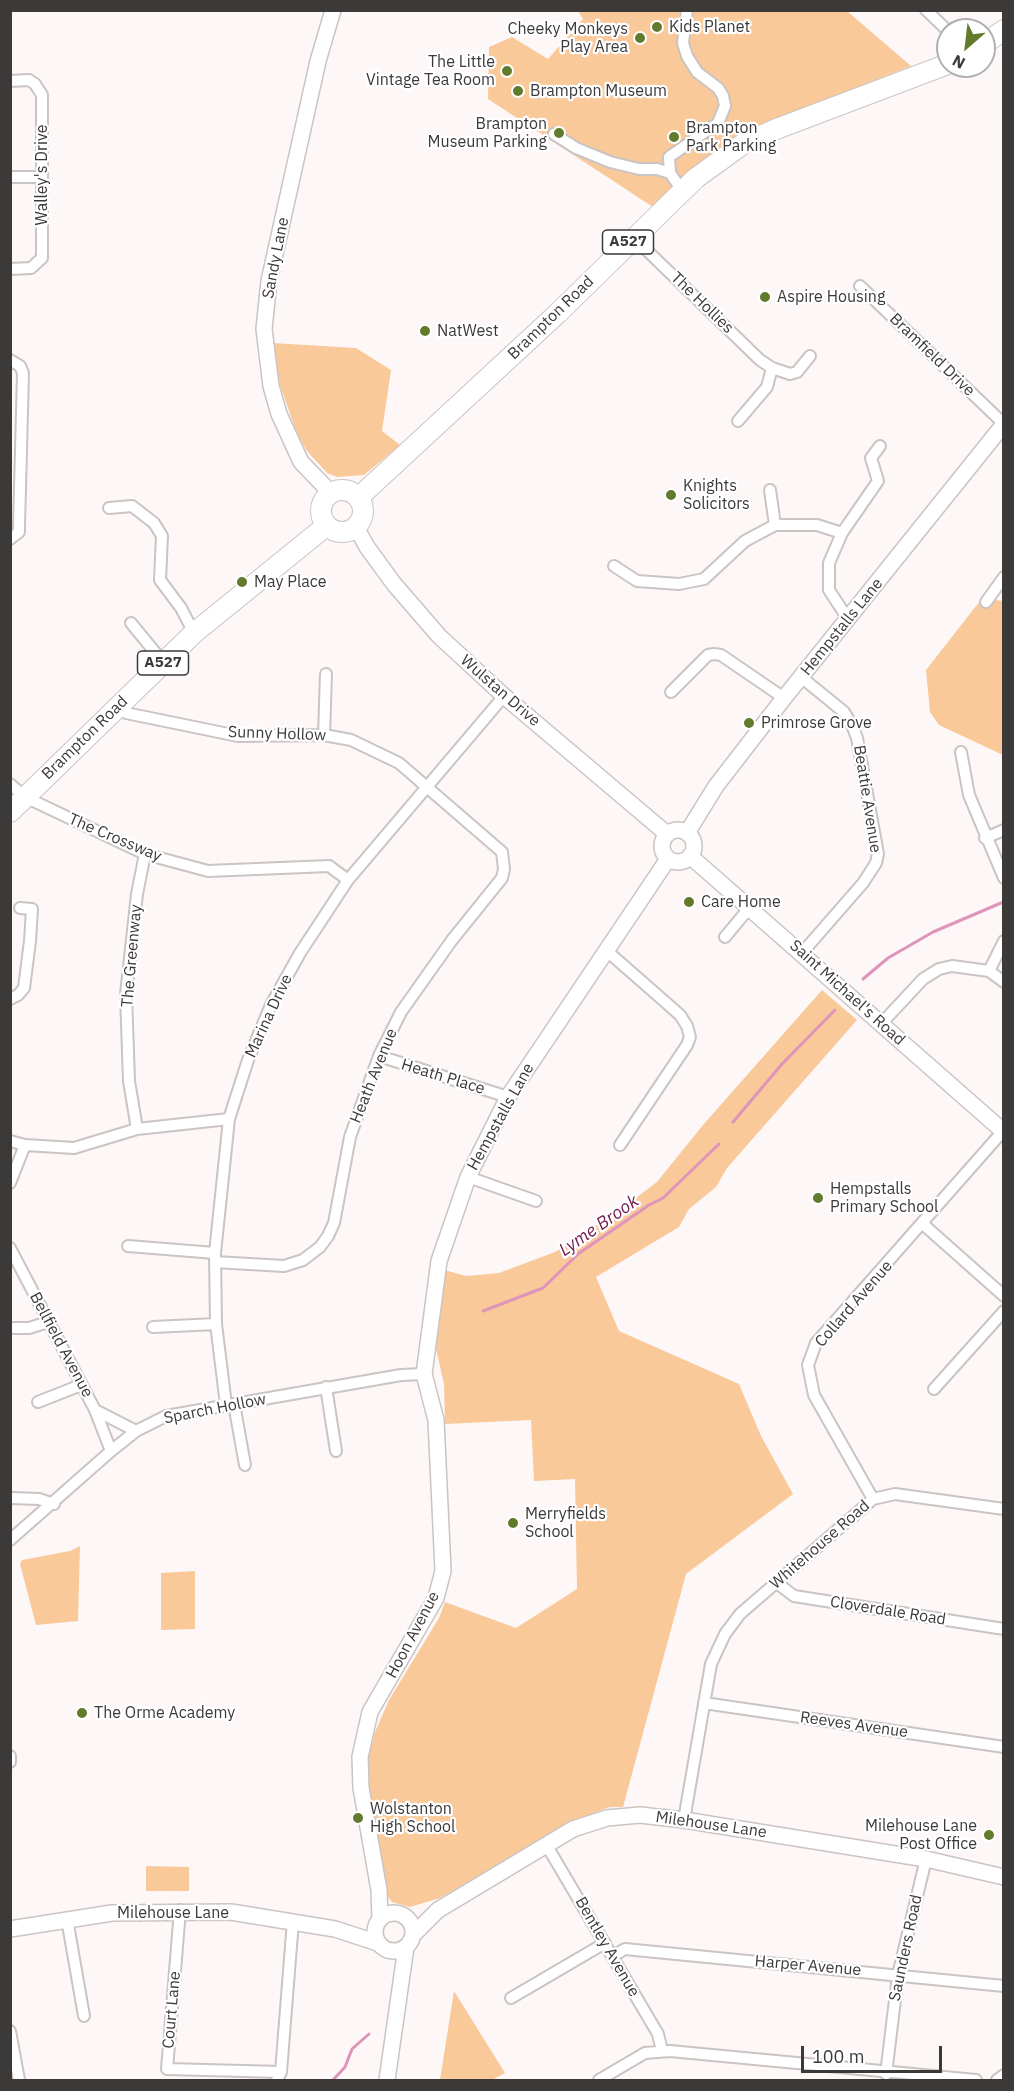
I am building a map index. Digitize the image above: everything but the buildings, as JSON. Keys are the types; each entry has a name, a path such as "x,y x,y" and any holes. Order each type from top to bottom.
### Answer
{"highway":[{"name":"Brampton Road","path":"358,498 558,313 633,237 676,181 743,144 936,69"},
{"path":"342,490 358,498 362,516 356,527 343,532 326,526 321,505 331,493 342,490"},
{"name":"Brampton Road","path":"10,812 18,790 117,706 194,633 326,526"}],"street":[{"name":"Sandy Lane","path":"331,493 301,462 279,414 271,386 264,329 269,281 318,61 333,10"},
{"path":"676,181 669,157 718,123 725,106 723,96 717,88 697,72 687,56 683,43 687,10"},
{"name":"Walley's Drive","path":"10,81 29,80 40,89 42,258 31,268 10,269"},
{"path":"554,134 576,148 609,162 639,169 657,169 676,181"},
{"path":"10,177 41,177"},
{"name":"The Hollies","path":"633,237 760,360 772,368"},
{"name":"Bramfield Drive","path":"860,286 1004,424"},
{"path":"738,421 767,387 772,368 790,374 797,372 810,356"},
{"path":"10,360 20,366 23,373 19,526 15,542"},
{"name":"Hempstalls Lane","path":"687,833 716,786 784,698 1004,424"},
{"path":"848,619 829,590 829,563 842,533 878,481 871,458 880,446"},
{"path":"770,490 775,525"},
{"path":"109,508 132,506 154,523 162,536 160,579 181,608 194,633"},
{"path":"614,566 637,581 679,584 704,579 745,541 775,525 817,525 842,533"},
{"name":"Wulstan Drive","path":"356,527 367,547 418,614 504,696 667,834"},
{"path":"986,602 1004,577"},
{"path":"131,623 163,662"},
{"path":"670,692 708,655 714,654 721,655 784,698"},
{"path":"324,735 326,674"},
{"name":"Beattie Avenue","path":"801,677 844,712 852,725 857,738 878,854 876,863 863,883 802,953"},
{"name":"Marina Drive","path":"245,1465 230,1405 216,1324 215,1257 229,1119 248,1060 271,1005 300,953 348,880 504,696"},
{"name":"Sunny Hollow","path":"117,706 126,713 238,736 324,735 351,740 399,763 428,785"},
{"path":"961,752 969,795 985,838 1004,878"},
{"name":"Heath Avenue","path":"128,1246 284,1266 303,1260 320,1247 334,1223 350,1137 379,1056 400,1012 452,940 502,878 504,869 502,852 428,785"},
{"name":"The Crossway","path":"18,790 145,854 208,871 329,866 348,880"},
{"path":"678,830 687,833 694,845 690,856 679,862 668,859 662,847 667,834 678,830"},
{"path":"985,838 1004,830"},
{"name":"The Greenway","path":"137,1130 129,1081 126,994 137,894 145,854"},
{"name":"Saint Michael's Road","path":"690,856 1003,1131"},
{"name":"Hempstalls Lane","path":"424,1374 439,1261 468,1177 508,1097 668,859"},
{"path":"725,937 750,907"},
{"path":"10,999 24,988 30,941 32,909 20,908"},
{"path":"989,971 1004,941"},
{"path":"607,951 680,1015 687,1026 690,1037 687,1046 620,1145"},
{"path":"881,1024 923,979 939,969 952,966 989,971 1004,982"},
{"name":"Heath Place","path":"379,1056 508,1097"},
{"path":"10,1141 25,1145 74,1148 137,1130 229,1119"},
{"name":"Collard Avenue","path":"873,1499 814,1395 808,1365 816,1344 924,1225 1003,1131"},
{"path":"10,1183 25,1145"},
{"path":"468,1177 536,1201"},
{"path":"924,1225 1004,1296"},
{"name":"Bellfield Avenue","path":"10,1248 95,1410 111,1452"},
{"path":"934,1389 1004,1311"},
{"path":"10,1328 28,1328 48,1322"},
{"path":"153,1327 216,1324"},
{"name":"Sparch Hollow","path":"10,1540 136,1431 166,1416 400,1375 424,1374"},
{"name":"Hoon Avenue","path":"388,1918 379,1890 361,1788 360,1757 364,1730 370,1712 436,1598 443,1571 436,1420 424,1374"},
{"path":"38,1402 81,1385"},
{"path":"326,1388 336,1451"},
{"name":"Bellfield Avenue","path":"95,1410 136,1431"},
{"name":"Whitehouse Road","path":"684,1820 711,1664 725,1634 740,1614 873,1499 895,1494 1004,1509"},
{"path":"10,1498 39,1499 54,1504"},
{"name":"Cloverdale Road","path":"777,1583 794,1596 1004,1629"},
{"name":"Reeves Avenue","path":"704,1703 1004,1747"},
{"name":"Milehouse Lane","path":"335,1929 438,1910 573,1829 607,1818 640,1815 926,1859 1004,1877"},
{"name":"Bentley Avenue","path":"547,1846 658,2034 662,2051"},
{"name":"Saunders Road","path":"886,2074 898,1975 926,1859"},
{"name":"Milehouse Lane","path":"10,1929 112,1913 180,1910 231,1912 335,1929 382,1946"},
{"name":"Court Lane","path":"180,1910 167,2069 279,2076"},
{"name":"Milehouse Lane","path":"410,1941 438,1910"},
{"path":"387,2080 398,1994 412,1924 388,1918 375,1932 398,1994"},
{"path":"67,1919 84,2016"},
{"path":"279,2076 293,1921"},
{"path":"382,1946 397,1952 410,1941"},
{"path":"511,1998 605,1943"},
{"name":"Harper Avenue","path":"613,1956 625,1949 1004,1986"},
{"path":"10,2031 18,2080"},
{"path":"599,2080 645,2053 662,2051 886,2074 976,2080"},
{"path":"997,2080 1004,2075"}],"shaded area":[{"path":"578,11 847,11 911,66 767,123 653,207 488,99 489,47 512,37 548,59 583,19"},
{"path":"273,343 356,348 391,370 382,431 400,445 364,475 337,477 327,473 307,451 297,434 280,385"},
{"path":"995,600 1003,601 1003,755 939,725 930,712 926,670 980,601 987,606"},
{"path":"822,990 857,1020 727,1168 716,1187 689,1209 679,1227 596,1277 619,1331 739,1384 761,1436 793,1494 686,1574 623,1807 610,1807 577,1819 440,1898 410,1907 392,1902 383,1890 366,1797 367,1763 375,1732 389,1700 439,1618 445,1602 516,1628 577,1589 575,1479 534,1481 531,1420 445,1424 444,1384 436,1349 441,1269 466,1276 499,1273 555,1252 620,1210 657,1182 703,1125"},
{"path":"80,1546 78,1621 36,1625 20,1564 22,1560 70,1551"},
{"path":"195,1571 195,1629 161,1630 161,1573"},
{"path":"146,1866 189,1867 189,1891 146,1891"},
{"path":"454,1991 505,2073 492,2080 440,2080"}],"waterway":[{"path":"863,979 888,958 933,932 1001,903"},
{"name":"Lyme Brook","path":"733,1122 782,1064 835,1010"},
{"name":"Lyme Brook","path":"483,1311 543,1288 578,1254 649,1205 663,1198 719,1144"},
{"name":"Lyme Brook","path":"333,2080 345,2067 352,2049 369,2034"}],"place":[{"name":"Kids Planet","path":"657,27"},
{"name":"Cheeky Monkeys Play Area","path":"640,38"},
{"name":"The Little Vintage Tea Room","path":"507,71"},
{"name":"Brampton Museum","path":"518,91"},
{"name":"Brampton Museum Parking","path":"559,133"},
{"name":"Brampton Park Parking","path":"674,137"},
{"name":"Aspire Housing","path":"765,297"},
{"name":"NatWest","path":"425,331"},
{"name":"Knights Solicitors","path":"671,495"},
{"name":"May Place","path":"242,582"},
{"name":"Primrose Grove","path":"749,723"},
{"name":"Care Home","path":"689,902"},
{"name":"Hempstalls Primary School","path":"818,1198"},
{"name":"Merryfields School","path":"513,1523"},
{"name":"The Orme Academy","path":"82,1713"},
{"name":"Wolstanton High School","path":"358,1818"},
{"name":"Milehouse Lane Post Office","path":"989,1835"}]}
